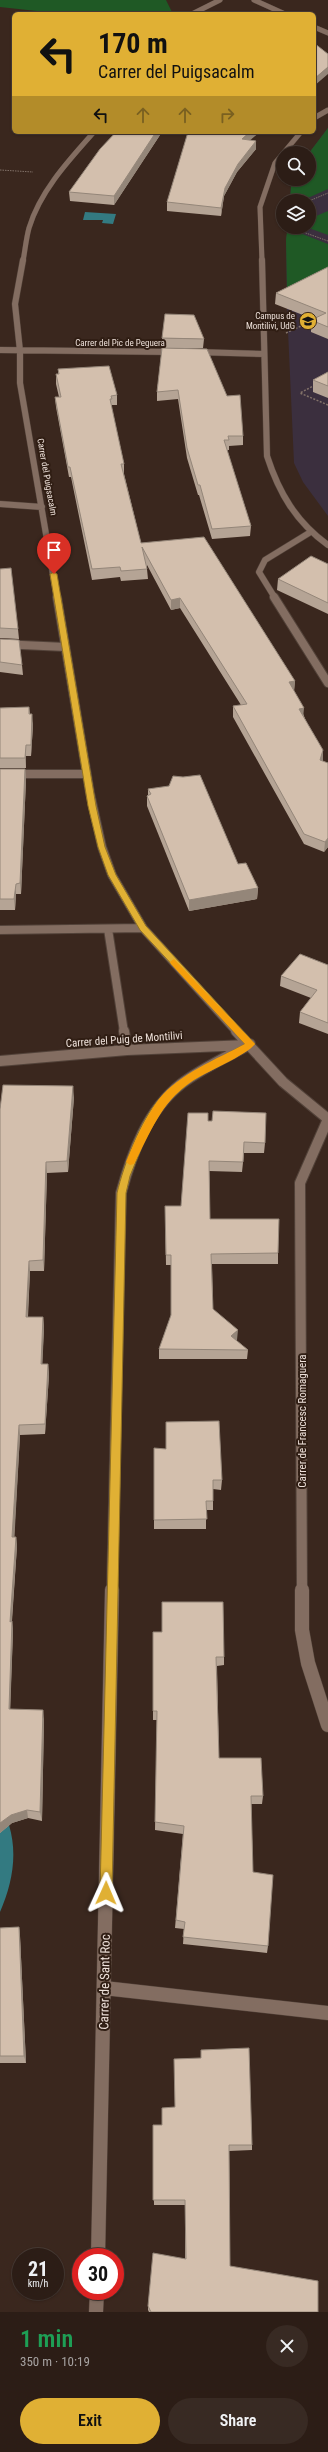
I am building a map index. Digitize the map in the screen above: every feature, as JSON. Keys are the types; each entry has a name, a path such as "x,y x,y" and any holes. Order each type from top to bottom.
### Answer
{"street":[{"path":"196,12 220,0"},
{"path":"254,0 281,12"},
{"path":"316,28 328,34"},
{"path":"316,117 328,110"},
{"name":"Carrer del Puigsacalm","path":"92,134 44,196 28,228 15,304 20,351 20,383 87,774 102,847 112,875 143,928 283,1082 328,1119"},
{"path":"298,134 275,163 260,207 267,456 274,479 285,501 309,533 328,545"},
{"name":"Carrer del Pic de Peguera","path":"0,350 184,352"},
{"path":"191,352 264,354"},
{"path":"0,504 42,507"},
{"path":"309,533 265,560 259,572 328,683"},
{"path":"0,644 65,647"},
{"path":"0,774 87,774"},
{"path":"0,930 143,928"},
{"path":"108,929 127,1050"},
{"name":"Carrer del Puig de Montilivi","path":"0,1061 127,1050 250,1044"},
{"name":"Carrer de Sant Roc","path":"98,2248 122,1193 125,1176 140,1138 163,1101 187,1080 250,1044"},
{"name":"Carrer de Francesc Romaguera","path":"328,1119 300,1183 302,1630 308,1663 328,1725"},
{"path":"104,1988 328,2014"},
{"path":"96,2312 97,2300"}],"path":[{"path":"0,170 60,174"},
{"path":"316,198 328,193"},
{"path":"308,234 328,241"},
{"path":"282,333 288,333 314,320"},
{"path":"321,382 300,393 328,404"}],"shaded area":[{"name":"Campus de Montilivi, UdG","path":"328,128 328,516 303,482 294,463 287,309 287,234 316,234 316,194 290,194 291,186 316,186 316,146 314,146"}],"green space":[{"path":"0,0 166,0 172,12 46,12 0,7"},
{"path":"328,128 328,189 316,194 290,194 291,186 316,186 316,146 314,146"},
{"path":"328,211 328,235 316,231 316,216"},
{"path":"287,234 302,234 328,244 328,279 287,290"}],"water":[{"path":"85,212 116,214 113,224 102,223 103,220 83,220"},
{"path":"9,1825 13,1847 12,1869 8,1891 0,1912 0,1832"}],"building":[{"path":"316,45 328,54 328,67 316,77"},
{"path":"114,134 155,134 114,196 69,192 100,149"},
{"path":"187,134 248,134 242,139 256,141 238,164 225,188 221,208 167,202"},
{"path":"328,267 328,327 311,320 326,313 276,293"},
{"path":"165,314 194,315 204,339 162,338"},
{"path":"162,348 207,349 227,396 240,395 243,436 228,436 229,440 224,440 251,526 212,529 200,485 198,485 187,448 178,390 157,392"},
{"path":"109,366 117,395 111,396 112,399 110,399 124,464 121,464 141,543 204,537 295,681 289,682 304,708 299,709 323,750 320,760 328,763 328,838 325,842 304,834 233,706 247,704 180,598 171,600 142,547 147,569 121,571 120,567 92,569 70,467 68,467 55,397 61,397 56,374 59,374 58,369"},
{"path":"328,372 328,386 313,380"},
{"path":"311,556 328,564 328,603 278,579"},
{"path":"11,568 18,629 0,628 0,569"},
{"path":"0,639 19,640 22,665 0,662"},
{"path":"29,707 29,714 32,714 31,745 26,745 25,758 0,758 0,708"},
{"path":"0,769 25,769 20,883 16,884 14,899 0,899"},
{"path":"200,775 238,864 246,863 258,888 189,900 147,796 151,794 148,789 169,786 173,776 183,777"},
{"path":"300,954 328,965 328,1023 300,1012 317,990 281,976"},
{"path":"3,1085 73,1086 67,1161 46,1162 43,1260 29,1261 26,1317 43,1317 41,1364 48,1364 45,1424 19,1425 12,1537 16,1537 10,1622 12,1621 9,1709 43,1710 40,1812 27,1810 11,1815 0,1823 0,1109"},
{"path":"213,1111 266,1113 265,1143 244,1142 243,1162 209,1161 210,1219 279,1219 278,1253 211,1254 213,1309 238,1330 231,1336 248,1350 159,1349 171,1315 171,1255 166,1255 165,1206 181,1206 188,1113 208,1113 208,1121 212,1121"},
{"path":"219,1421 222,1480 213,1480 213,1501 206,1501 207,1519 154,1520 154,1448 166,1449 166,1422"},
{"path":"162,1602 223,1602 224,1657 216,1657 219,1758 261,1758 263,1796 251,1796 253,1872 273,1875 268,1946 183,1937 185,1922 176,1920 184,1826 155,1822 157,1711 153,1711 153,1632 162,1632"},
{"path":"19,1927 24,2056 0,2056 0,1928"},
{"path":"249,2048 252,2145 229,2145 230,2266 318,2281 318,2312 151,2312 148,2306 153,2253 186,2259 185,2200 153,2200 153,2125 162,2125 162,2108 175,2107 174,2059 201,2058 201,2050"}],"slow traffic":[{"path":"130,1162 140,1138 163,1101 187,1080 250,1044 174,962"}],"place":[{"name":"Campus de Montilivi, UdG","path":"308,321"}],"route":[{"path":"54,574 92,806 102,847 112,875 128,905 143,928 250,1044 187,1080 163,1101 140,1138 125,1176 122,1193 106,1893"}]}
